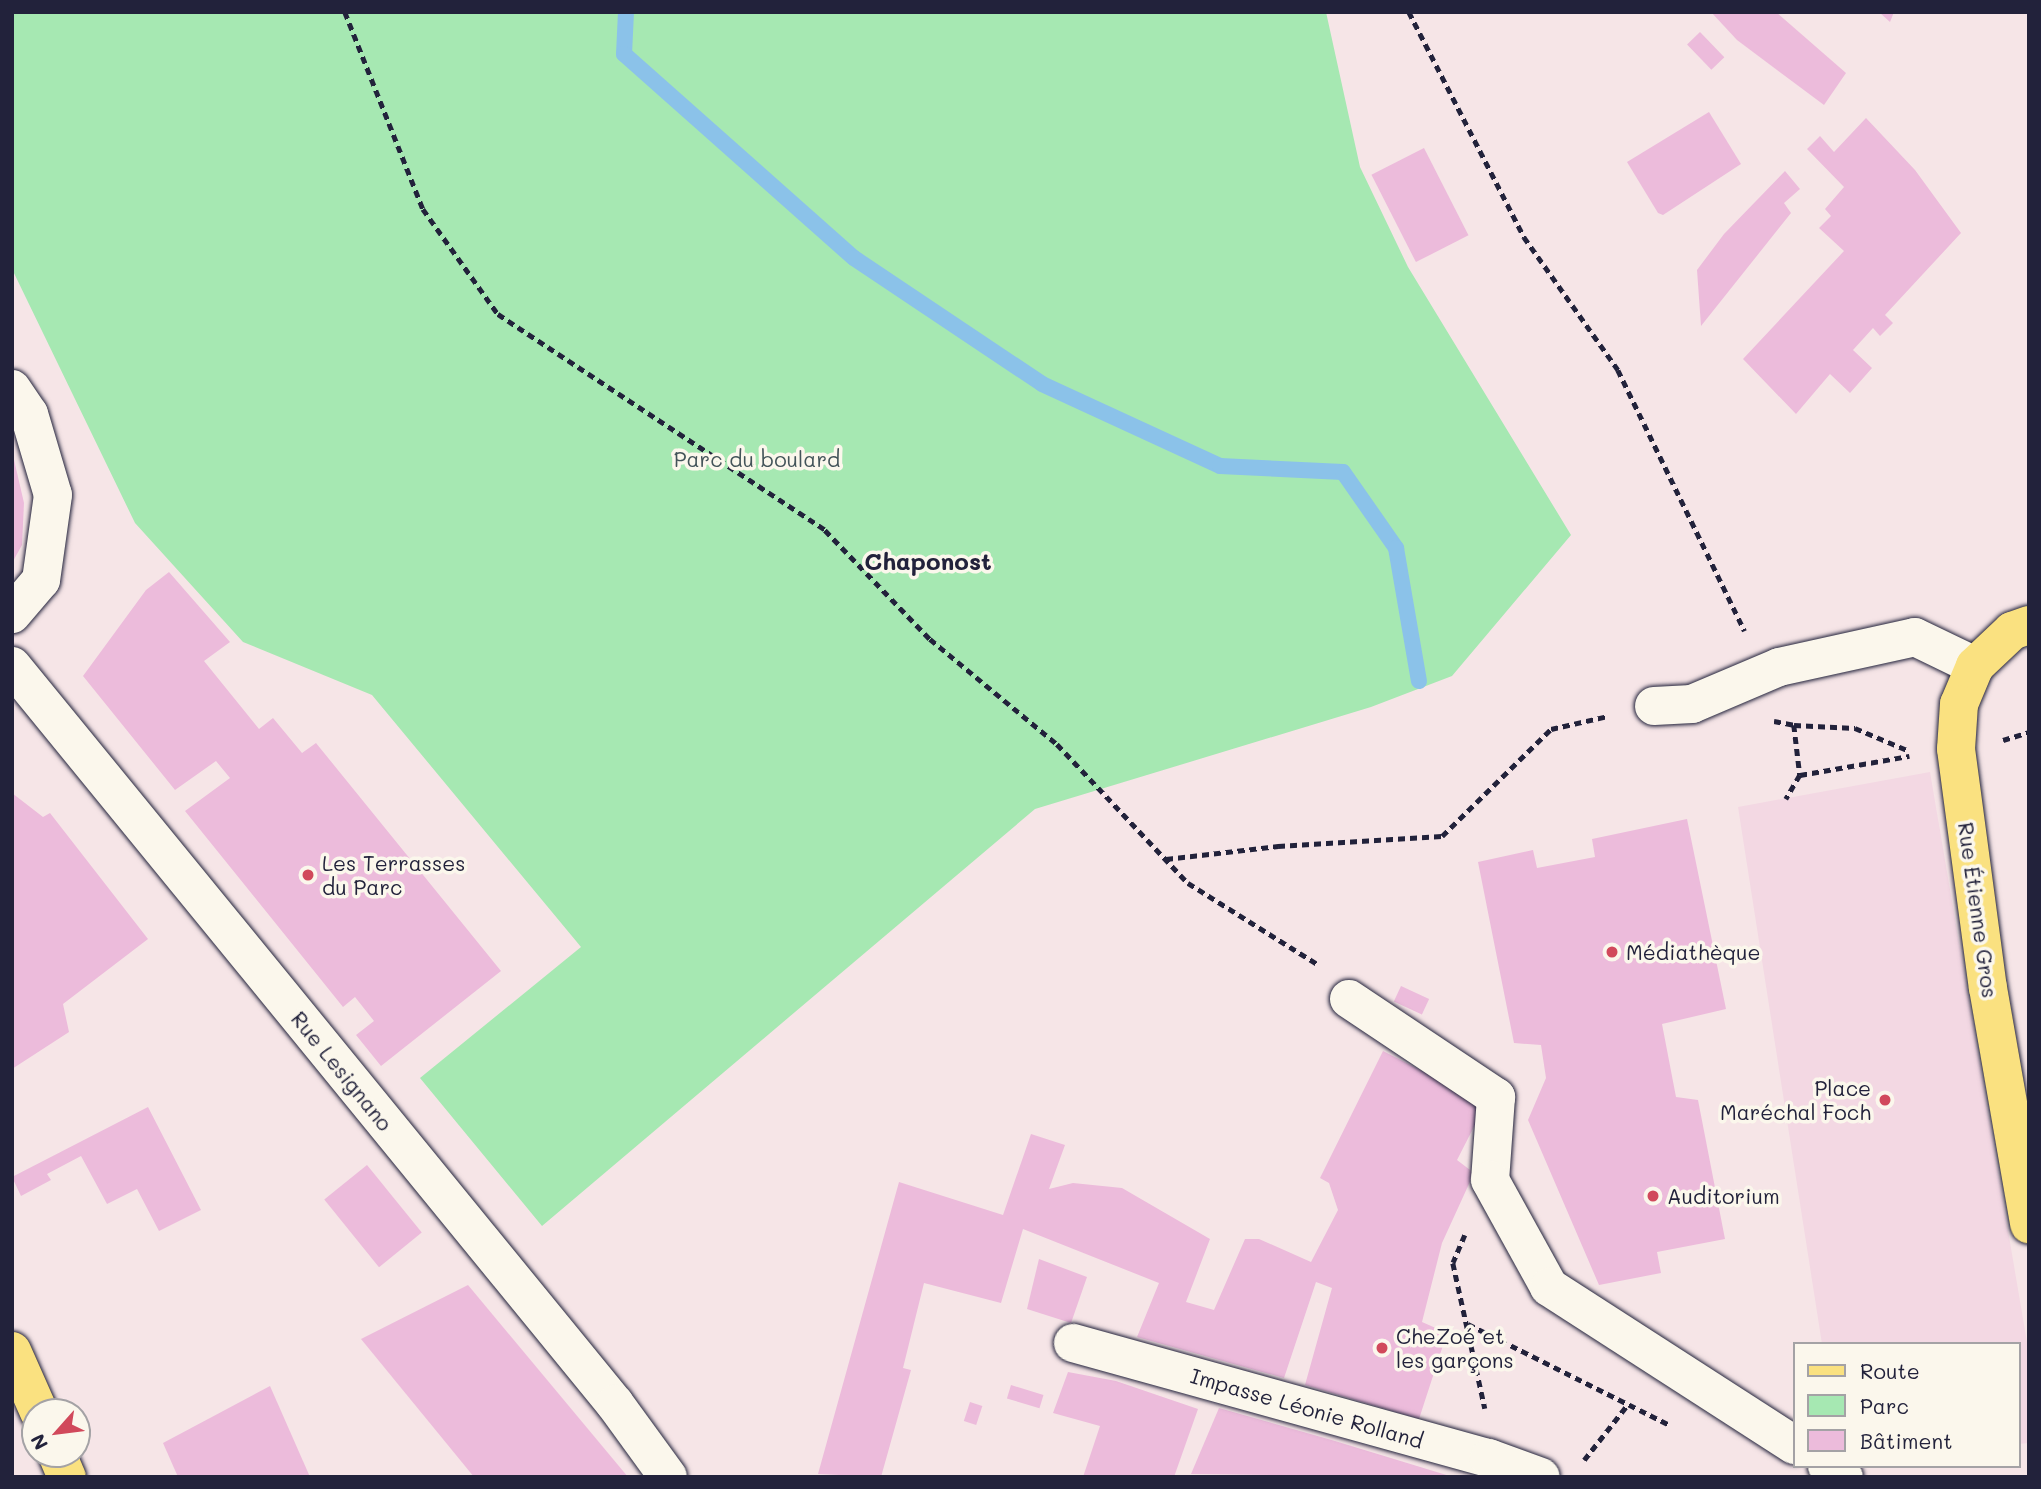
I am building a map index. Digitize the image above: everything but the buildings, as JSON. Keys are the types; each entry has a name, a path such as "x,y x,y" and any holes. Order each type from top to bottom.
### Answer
{"main road":[{"name":"Rue Étienne Gros","path":"2029,625 2012,631 1975,666 1959,705 1956,749 1988,988 2029,1224"},
{"path":"12,1351 33,1398"}],"street":[{"path":"12,389 29,414 53,495 41,580 12,614"},
{"path":"1654,706 1692,704 1779,667 1914,637 1975,666"},
{"name":"Rue Lesignano","path":"12,666 606,1393 668,1477"},
{"path":"1349,999 1496,1097 1490,1180 1549,1287 1792,1444"},
{"name":"Impasse Léonie Rolland","path":"1073,1343 1489,1458 1541,1477"}],"path":[{"path":"345,12 423,209 498,314 825,530 930,639 1056,744 1188,883 1308,955 1349,999"},
{"path":"1409,12 1524,237 1618,370 1747,636 1779,667"},
{"path":"1165,859 1278,846 1442,836 1551,729 1654,706"},
{"path":"1768,720 1794,725 1855,728 1917,754 1800,775"},
{"path":"1786,799 1800,775 1794,725"},
{"path":"1473,1351 1452,1263 1490,1180"},
{"path":"1468,1324 1676,1428"},
{"path":"1578,1466 1628,1404"}],"shaded area":[{"name":"Place Maréchal Foch","path":"1930,772 2029,1354 2029,1443 2020,1444 2020,1342 1822,1342 1738,807"}],"green space":[{"name":"Parc du boulard","path":"12,12 1326,12 1360,167 1408,267 1571,535 1452,676 1371,707 1035,809 542,1226 420,1078 581,947 372,695 243,642 135,523 12,269"}],"waterway":[{"path":"626,12 624,54 854,258 1042,384 1220,466 1343,472 1396,548 1419,681"}],"place":[{"name":"Les Terrasses du Parc","path":"308,875"},
{"name":"Médiathèque","path":"1612,952"},
{"name":"Place Maréchal Foch","path":"1885,1100"},
{"name":"Auditorium","path":"1653,1196"},
{"name":"CheZoé et les garçons","path":"1382,1348"}],"district":[{"name":"Chaponost","path":"928,561"}]}
